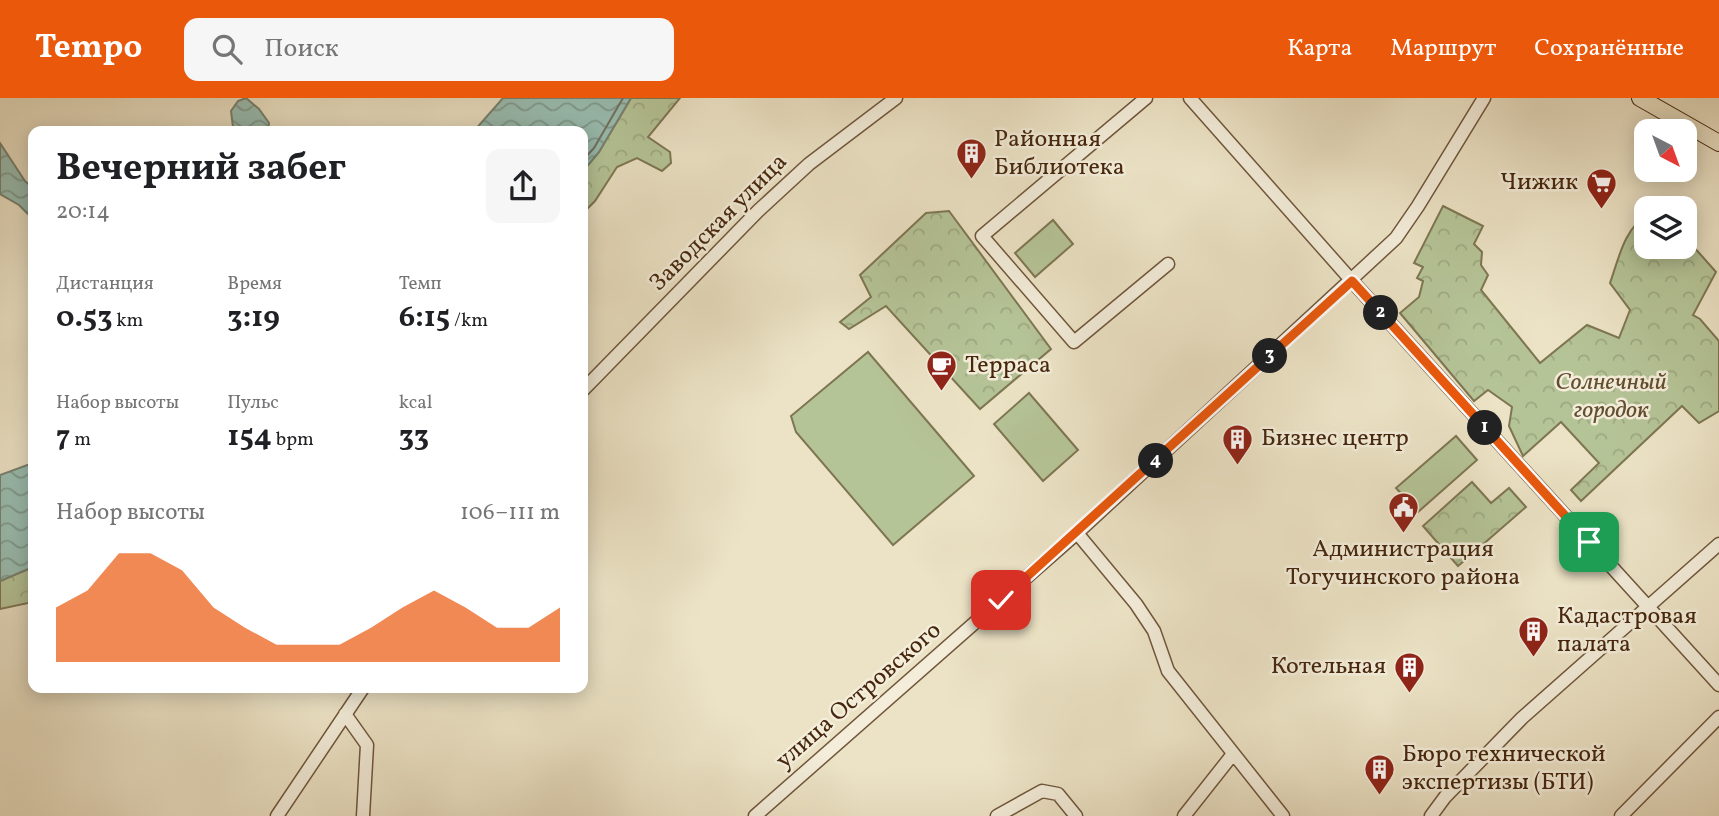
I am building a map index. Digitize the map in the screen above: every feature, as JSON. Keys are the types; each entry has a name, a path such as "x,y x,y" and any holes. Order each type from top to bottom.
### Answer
{"main road":[{"path":"1640,98 1719,143"}],"street":[{"name":"Заводская улица","path":"588,385 766,203 809,164 896,98"},
{"path":"1146,98 982,236 1074,342 1168,264"},
{"path":"1190,98 1352,281 1719,685"},
{"name":"улица Островского","path":"755,816 1077,533 1352,281 1396,237 1484,98"},
{"path":"1077,533 1136,604 1154,631 1168,671 1283,816"},
{"path":"1431,816 1445,797 1522,718 1719,544"},
{"path":"277,816 360,693"},
{"path":"345,714 367,745 363,816"},
{"path":"1621,816 1719,717"},
{"path":"1184,816 1233,754"},
{"path":"997,816 1042,791 1058,794 1076,816"}],"green space":[{"path":"631,98 680,98 648,137 670,152 671,163 662,171 637,158 617,167 588,208 588,165 599,152"},
{"name":"Солнечный городок","path":"1443,206 1483,226 1474,244 1482,252 1481,265 1488,275 1481,290 1540,363 1587,325 1619,338 1630,310 1610,283 1623,245 1634,227 1634,259 1697,259 1697,251 1716,272 1693,315 1700,319 1719,341 1719,411 1699,423 1682,406 1581,501 1571,490 1599,463 1561,422 1523,456 1509,426 1512,407 1488,390 1474,401 1400,313 1419,297 1423,281 1417,278 1423,267 1414,263"},
{"path":"949,211 1051,349 980,409 886,306 849,329 840,322 871,297 860,275 926,213"},
{"path":"1053,220 1073,244 1035,277 1015,253"},
{"path":"868,352 974,476 893,545 796,432 791,416"},
{"path":"1029,393 1078,450 1043,481 994,424"},
{"path":"1456,436 1477,460 1418,512 1396,488"},
{"path":"1472,482 1491,503 1509,488 1526,507 1458,566 1423,526"},
{"path":"28,569 28,603 0,609 0,581"}],"water":[{"path":"246,98 259,109 269,126 233,126 231,111 238,101"},
{"path":"503,98 631,98 599,152 588,165 588,126 478,126"},
{"path":"0,143 28,184 28,214 0,194"},
{"path":"28,465 28,569 0,581 0,475"}],"place":[{"name":"Районная Библиотека","path":"971,181"},
{"name":"Чижик","path":"1601,210"},
{"name":"Терраса","path":"942,393"},
{"name":"Бизнес центр","path":"1238,466"},
{"name":"Администрация Тогучинского района","path":"1403,535"},
{"name":"Кадастровая палата","path":"1534,658"},
{"name":"Котельная","path":"1409,694"},
{"name":"Бюро технической экспертизы (БТИ)","path":"1379,796"}],"route":[{"path":"1001,600 1352,281 1589,542"}]}
